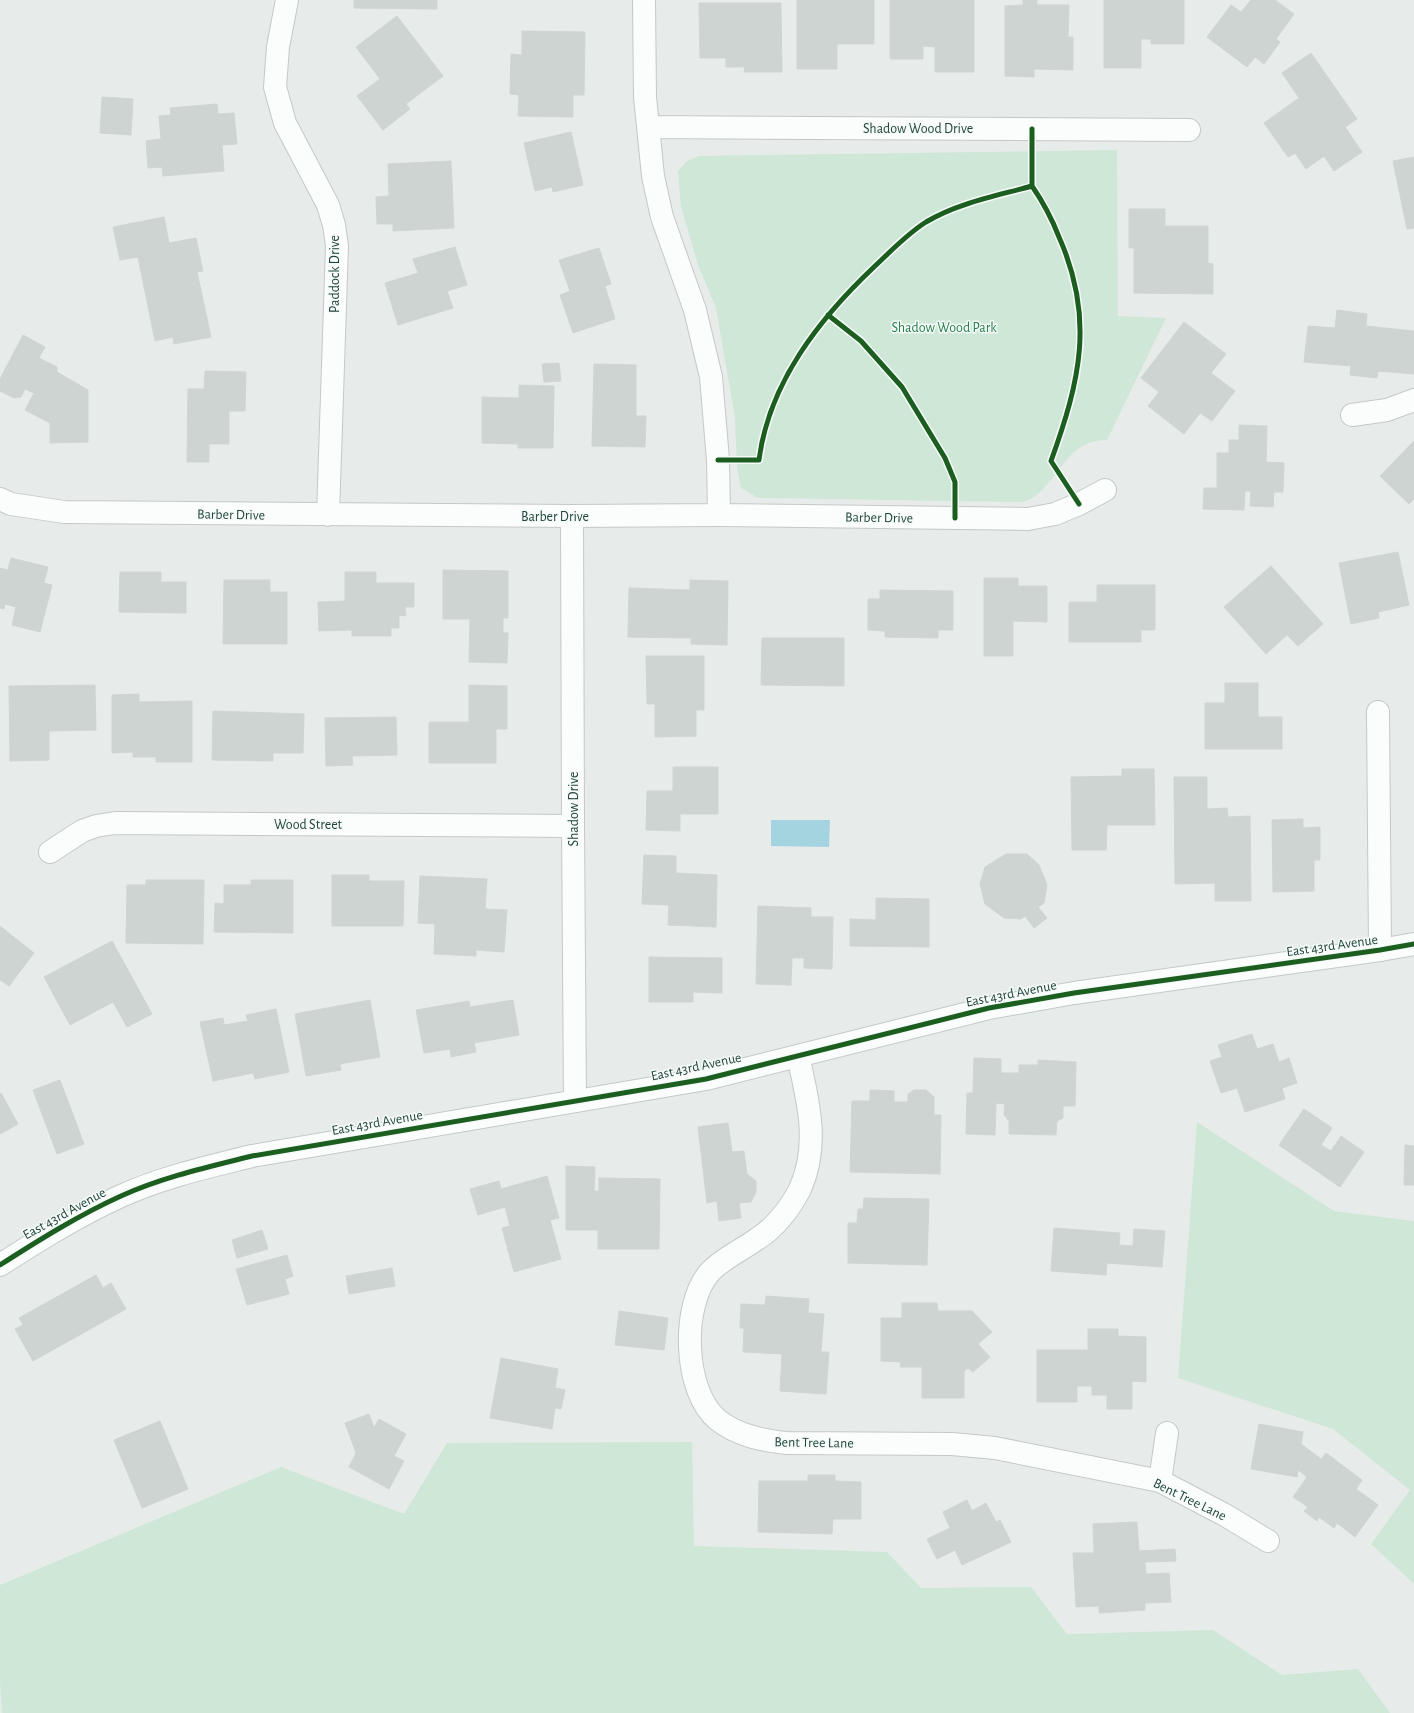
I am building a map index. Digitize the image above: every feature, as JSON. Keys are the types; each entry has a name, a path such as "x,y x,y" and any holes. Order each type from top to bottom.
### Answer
{"street":[{"name":"Paddock Drive","path":"287,0 278,47 275,87 285,123 328,205 334,225 337,246 328,515"},
{"path":"644,0 645,97 653,176 662,217 695,310 711,377 718,460 719,515"},
{"name":"Shadow Wood Drive","path":"648,127 1189,130"},
{"path":"1352,415 1387,410 1414,400"},
{"name":"Barber Drive","path":"0,500 11,504 64,512 328,515 719,515 1028,519 1055,514 1079,504 1105,490"},
{"name":"Shadow Drive","path":"572,516 575,1101"},
{"name":"East 43rd Avenue","path":"1378,712 1380,950"},
{"name":"Wood Street","path":"50,852 82,831 96,826 115,823 573,826"},
{"name":"East 43rd Avenue","path":"0,1264 57,1229 122,1196 184,1173 252,1156 706,1079 989,1008 1074,993 1414,944"},
{"name":"Bent Tree Lane","path":"798,1056 808,1103 811,1127 811,1151 807,1170 799,1190 789,1206 770,1229 710,1271 702,1284 693,1306 690,1354 694,1380 703,1402 717,1420 736,1432 760,1440 786,1443 921,1443 988,1448 1160,1481 1225,1515 1268,1540"},
{"path":"1160,1481 1167,1433"}],"green space":[{"name":"Shadow Wood Park","path":"1117,150 1118,316 1166,318 1107,440 1094,441 1075,451 1039,493 1023,502 758,498 741,488 737,468 735,418 716,308 698,265 681,207 678,171 687,161 699,156"},
{"path":"1197,1122 1334,1211 1414,1221 1414,1584 1371,1544 1410,1490 1333,1429 1178,1378"},
{"path":"692,1442 694,1546 887,1552 921,1588 1031,1587 1067,1634 1213,1630 1282,1675 1358,1669 1390,1713 2,1713 0,1680 0,1585 281,1467 404,1514 447,1443"}],"water":[{"path":"771,820 830,820 829,847 771,846"}],"building":[{"path":"354,0 437,0 437,9 354,8"},
{"path":"797,0 874,0 874,44 837,44 837,69 797,69"},
{"path":"890,0 974,0 974,72 935,72 935,47 923,46 923,59 890,59"},
{"path":"1023,0 1037,0 1037,5 1069,5 1068,37 1073,37 1073,70 1034,69 1034,77 1005,76 1005,6 1023,5"},
{"path":"1104,0 1184,0 1184,44 1151,44 1151,39 1141,39 1141,68 1104,68"},
{"path":"1251,0 1275,0 1294,14 1276,39 1280,42 1264,64 1255,57 1247,67 1207,37 1231,5 1241,12"},
{"path":"699,3 781,3 782,72 744,72 745,67 726,67 726,58 700,58"},
{"path":"397,16 443,76 406,104 410,109 383,130 357,96 380,79 356,47"},
{"path":"522,31 585,32 584,95 573,95 573,117 518,116 519,95 510,94 511,54 522,55"},
{"path":"1311,53 1357,119 1345,127 1362,152 1334,171 1324,156 1306,169 1295,153 1288,157 1264,123 1299,98 1282,73"},
{"path":"102,97 133,99 131,135 100,133"},
{"path":"217,104 218,114 234,113 237,144 222,145 224,171 163,176 162,167 148,168 146,141 161,139 159,116 171,115 170,108"},
{"path":"571,132 583,185 553,192 552,187 535,191 524,143"},
{"path":"1414,157 1414,228 1407,229 1393,161"},
{"path":"451,161 454,228 393,231 393,224 377,224 376,197 389,196 388,164"},
{"path":"1129,209 1165,209 1165,226 1208,226 1208,263 1213,264 1213,294 1134,293 1134,248 1129,248"},
{"path":"164,217 169,243 196,238 203,271 197,272 211,337 174,344 173,337 155,341 138,257 120,260 113,227"},
{"path":"455,247 467,285 447,291 453,308 398,325 385,283 418,273 413,259"},
{"path":"599,248 611,284 605,286 615,319 573,333 560,295 570,291 559,260"},
{"path":"1337,310 1367,314 1366,326 1414,331 1414,374 1378,371 1377,378 1350,375 1351,366 1304,362 1308,326 1335,328"},
{"path":"1184,322 1226,354 1211,373 1235,391 1212,421 1200,413 1184,434 1148,406 1159,392 1141,378"},
{"path":"23,335 45,347 39,358 57,367 57,372 88,390 88,442 50,443 50,423 25,410 34,393 25,389 21,397 14,398 0,391 0,379"},
{"path":"559,363 561,381 544,382 542,364"},
{"path":"594,364 636,365 636,416 646,416 645,447 592,446"},
{"path":"205,371 246,372 245,411 229,411 229,444 209,444 209,462 187,462 188,389 204,389"},
{"path":"519,385 554,386 553,448 518,448 518,444 482,443 482,397 519,398"},
{"path":"1239,425 1267,426 1266,462 1284,463 1283,492 1274,492 1273,507 1250,506 1251,491 1245,491 1244,510 1203,509 1204,488 1217,488 1217,453 1229,453 1229,440 1239,440"},
{"path":"1414,441 1414,499 1409,504 1380,476"},
{"path":"1398,552 1409,605 1378,612 1379,618 1351,624 1339,563"},
{"path":"11,558 48,567 44,583 52,585 40,632 12,625 16,607 5,604 4,609 0,608 0,568 8,570"},
{"path":"1271,566 1323,624 1298,646 1287,635 1266,654 1224,607"},
{"path":"443,570 508,571 508,618 503,618 503,633 508,633 507,663 469,662 470,619 443,619"},
{"path":"120,572 161,572 161,582 186,582 186,613 119,612"},
{"path":"345,572 376,572 376,583 414,583 414,607 405,607 406,616 399,615 399,628 391,628 391,636 352,636 352,630 319,631 318,602 345,601"},
{"path":"984,578 1018,578 1018,586 1047,586 1047,622 1013,621 1013,656 984,656"},
{"path":"224,580 270,580 270,592 287,592 287,644 223,644"},
{"path":"690,580 728,581 727,645 691,644 691,638 628,637 629,588 690,590"},
{"path":"1097,585 1155,585 1155,630 1141,630 1141,642 1069,642 1069,602 1097,602"},
{"path":"880,590 953,591 953,630 938,630 938,638 885,637 885,631 868,630 868,599 880,599"},
{"path":"762,638 844,638 844,686 761,685"},
{"path":"646,656 704,656 704,710 696,710 696,736 655,737 655,704 647,704"},
{"path":"1225,683 1258,683 1258,717 1282,717 1282,749 1205,749 1205,703 1225,703"},
{"path":"95,685 96,730 49,731 49,760 10,761 9,686"},
{"path":"469,685 507,686 507,729 496,729 496,763 429,763 429,722 469,722"},
{"path":"139,694 139,702 192,701 192,762 156,762 156,757 133,757 133,752 112,753 112,695"},
{"path":"213,711 304,714 303,753 273,753 273,761 212,760"},
{"path":"396,717 397,755 352,756 353,765 326,766 325,718"},
{"path":"673,767 718,767 718,814 680,814 680,831 646,830 647,791 673,791"},
{"path":"1122,769 1154,769 1155,825 1107,825 1106,850 1072,850 1071,777 1122,776"},
{"path":"1174,777 1207,777 1207,809 1227,808 1228,817 1250,816 1251,901 1215,901 1215,883 1175,884"},
{"path":"1303,819 1303,828 1320,827 1320,860 1314,860 1314,891 1273,892 1272,820"},
{"path":"1006,854 1027,854 1039,865 1047,885 1044,903 1038,907 1047,918 1034,928 1025,916 1021,919 1004,918 985,904 980,884 985,867"},
{"path":"644,855 676,856 676,873 717,875 716,927 668,925 669,905 642,904"},
{"path":"332,875 369,875 369,881 404,881 403,926 332,926"},
{"path":"420,876 487,879 485,909 507,910 504,952 476,950 476,956 434,954 435,924 418,923"},
{"path":"146,880 204,880 203,944 126,943 127,885 146,885"},
{"path":"251,880 293,880 293,933 214,932 215,903 224,904 224,885 251,885"},
{"path":"876,898 929,899 929,947 850,946 850,919 876,920"},
{"path":"758,906 811,908 811,917 833,917 832,969 804,968 804,958 792,958 791,985 756,984"},
{"path":"0,926 34,953 9,986 0,980"},
{"path":"112,941 152,1014 127,1027 113,1002 70,1025 44,977"},
{"path":"649,957 722,958 722,993 693,992 693,1002 649,1002"},
{"path":"370,1000 380,1057 340,1064 341,1070 306,1076 295,1014"},
{"path":"513,1000 519,1035 474,1043 476,1052 451,1057 450,1049 424,1053 416,1010 469,1001 470,1007"},
{"path":"276,1009 289,1072 255,1079 253,1073 213,1081 200,1022 223,1018 224,1025 248,1021 246,1015"},
{"path":"1252,1034 1257,1049 1273,1044 1279,1062 1289,1058 1297,1083 1282,1088 1285,1099 1245,1112 1237,1088 1221,1093 1210,1061 1222,1057 1218,1045"},
{"path":"974,1058 1001,1059 1001,1073 1019,1073 1019,1065 1038,1065 1038,1060 1076,1062 1075,1106 1063,1106 1063,1118 1057,1121 1056,1135 1009,1134 1009,1121 1004,1115 1005,1104 996,1103 995,1135 966,1134 967,1093 973,1093"},
{"path":"60,1080 84,1144 57,1154 33,1090"},
{"path":"870,1090 894,1091 894,1102 908,1102 908,1094 914,1090 926,1090 934,1097 934,1115 941,1115 940,1174 850,1172 852,1101 870,1101"},
{"path":"1,1093 18,1124 0,1134 0,1094"},
{"path":"1304,1109 1332,1128 1321,1145 1331,1151 1341,1136 1364,1152 1340,1187 1279,1145"},
{"path":"728,1123 732,1152 744,1151 747,1174 756,1181 756,1192 751,1202 739,1203 741,1218 719,1221 717,1201 707,1203 698,1127"},
{"path":"1405,1145 1414,1146 1414,1185 1404,1185"},
{"path":"566,1166 595,1167 594,1191 599,1191 599,1178 660,1179 659,1249 598,1249 598,1230 566,1230"},
{"path":"547,1176 559,1218 550,1220 561,1259 514,1272 502,1228 510,1226 505,1207 478,1215 470,1189 499,1181 501,1189"},
{"path":"864,1198 929,1199 927,1265 848,1263 848,1223 857,1223 858,1209 863,1209"},
{"path":"1054,1228 1120,1233 1119,1245 1133,1246 1134,1229 1165,1231 1162,1267 1107,1263 1106,1275 1051,1271"},
{"path":"262,1230 268,1249 237,1258 232,1240"},
{"path":"287,1255 293,1276 285,1279 289,1294 247,1305 236,1269"},
{"path":"392,1268 395,1286 349,1294 346,1276"},
{"path":"96,1275 103,1288 111,1283 126,1309 33,1361 15,1329 23,1325 19,1318"},
{"path":"766,1296 809,1299 808,1313 824,1314 821,1352 829,1352 826,1394 780,1391 782,1354 743,1352 744,1328 740,1328 741,1304 765,1305"},
{"path":"902,1303 937,1303 938,1311 972,1311 992,1332 978,1344 990,1357 973,1372 968,1368 964,1371 964,1398 922,1398 922,1367 900,1367 901,1362 881,1361 881,1318 902,1318"},
{"path":"619,1311 668,1318 664,1350 615,1345"},
{"path":"1088,1329 1118,1329 1118,1336 1146,1337 1146,1382 1132,1381 1132,1409 1107,1409 1107,1395 1092,1395 1092,1386 1077,1386 1077,1402 1037,1402 1037,1350 1088,1350"},
{"path":"501,1358 558,1369 555,1388 565,1390 561,1409 555,1408 552,1429 490,1418"},
{"path":"369,1414 374,1428 379,1419 406,1434 394,1456 404,1461 389,1489 349,1467 356,1453 345,1423"},
{"path":"160,1421 188,1489 142,1508 114,1440"},
{"path":"1259,1424 1303,1432 1301,1444 1321,1459 1326,1453 1362,1480 1356,1489 1378,1505 1355,1537 1337,1523 1334,1528 1319,1517 1317,1521 1304,1511 1308,1507 1293,1497 1307,1477 1298,1470 1297,1477 1251,1469"},
{"path":"808,1475 835,1475 835,1481 861,1482 861,1519 833,1519 832,1534 758,1532 759,1481 808,1481"},
{"path":"967,1500 972,1511 986,1503 996,1522 1000,1520 1011,1542 962,1565 955,1550 937,1559 927,1539 950,1528 943,1512"},
{"path":"1137,1522 1139,1551 1175,1549 1176,1561 1145,1562 1146,1574 1169,1573 1171,1602 1145,1603 1145,1610 1099,1613 1099,1606 1076,1607 1073,1553 1094,1553 1093,1524"}],"cycle path":[{"path":"1032,129 1032,186"},
{"path":"718,460 759,460 765,431 774,404 800,353 835,307 887,254 906,237 938,215 964,205 1032,186 1044,204 1056,230 1070,267 1077,295 1080,322 1076,376 1070,404 1051,461 1079,504"},
{"path":"828,315 861,341 902,387 945,458 955,482 955,518"},
{"path":"0,1265 44,1237 105,1203 137,1189 202,1168 252,1156 706,1079 989,1008 1074,993 1414,944"}]}
